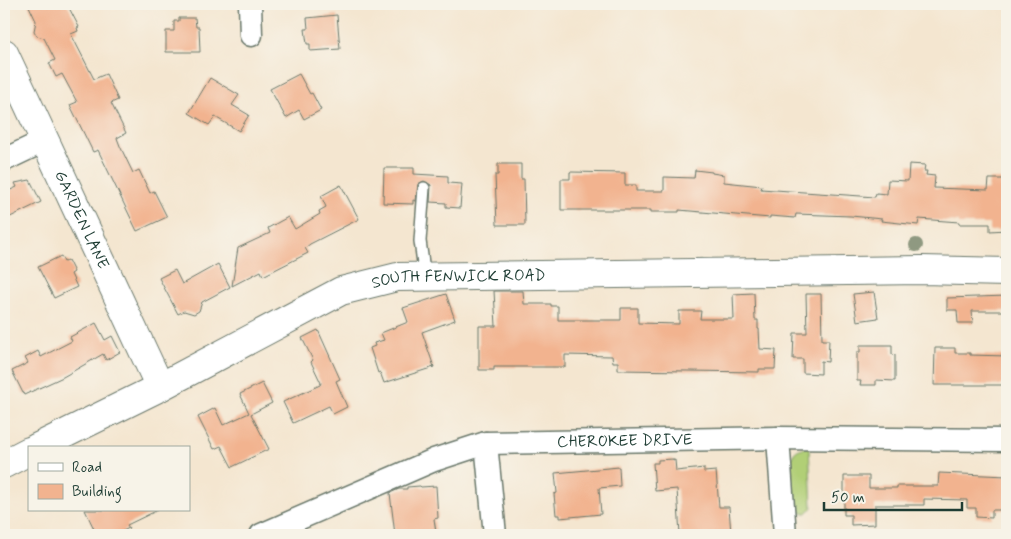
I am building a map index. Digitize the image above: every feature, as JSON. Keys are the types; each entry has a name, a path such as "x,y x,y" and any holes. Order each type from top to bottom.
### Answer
{"street":[{"path":"250,4 251,35"},
{"name":"GARDEN LANE","path":"4,53 160,387"},
{"path":"4,160 46,140"},
{"name":"SOUTH FENWICK ROAD","path":"40,446 160,387 341,291 397,277 922,270 1007,272"},
{"path":"778,438 785,535"},
{"name":"CHEROKEE DRIVE","path":"261,535 434,460 486,443 778,438 1007,440"},
{"path":"486,443 495,535"},
{"path":"4,464 28,452"}],"lane":[{"path":"424,188 420,241 425,278"}],"green space":[{"path":"809,447 812,507 807,513 794,513 790,471 792,456 798,450"}],"building":[{"path":"28,4 67,4 79,27 77,28 78,31 71,34 94,79 106,74 118,100 111,103 126,133 117,138 120,146 133,173 139,170 150,193 154,191 167,217 137,231 98,150 93,152 70,105 77,102 62,74 56,77 49,63 55,60 44,38 37,36 34,31 36,21"},
{"path":"337,15 340,49 310,51 310,44 307,44 305,29 308,29 307,18"},
{"path":"179,18 195,18 196,27 199,27 200,52 166,52 166,31 174,31 174,21 179,21"},
{"path":"299,74 321,110 304,119 299,110 286,118 270,89"},
{"path":"210,78 239,95 232,105 249,115 239,131 215,117 209,125 189,113"},
{"path":"498,164 521,164 521,179 524,179 525,225 497,225 495,175 498,175"},
{"path":"909,164 925,165 924,171 927,171 926,175 935,176 934,188 988,190 989,179 1007,179 1007,230 990,231 990,224 959,224 959,222 919,219 918,225 851,216 796,214 795,218 770,216 770,218 679,210 679,212 651,212 651,210 561,210 561,179 570,179 570,172 625,173 625,185 636,185 636,191 664,191 664,177 694,178 695,170 724,175 724,182 762,186 761,189 875,197 876,193 887,194 888,180 908,181"},
{"path":"384,168 414,168 414,174 448,176 448,183 462,184 460,208 446,207 446,203 430,202 431,185 424,181 418,184 416,201 413,200 413,204 383,203"},
{"path":"30,180 41,202 4,220 4,193 17,187 15,183"},
{"path":"341,185 359,219 310,244 305,248 308,253 263,276 261,271 232,286 238,248 270,233 268,228 288,217 295,229 320,214 319,211 326,207 321,196"},
{"path":"61,256 64,262 68,260 74,272 71,274 77,287 54,298 38,267"},
{"path":"218,264 230,287 202,302 199,311 194,314 184,311 178,314 159,278 175,270 182,284"},
{"path":"494,291 523,291 524,304 551,304 551,306 558,306 558,320 621,320 621,308 638,308 638,323 679,324 679,311 701,311 700,319 734,319 733,294 754,293 755,320 758,320 760,349 776,350 775,369 759,369 759,372 618,370 618,362 613,362 612,356 565,355 565,367 494,367 494,370 479,370 479,326 496,326"},
{"path":"874,292 878,318 857,321 853,294"},
{"path":"446,294 455,320 422,332 434,367 384,383 380,372 378,373 370,348 375,346 374,343 384,340 381,333 408,322 403,308"},
{"path":"806,294 821,294 822,340 829,340 828,362 821,361 821,374 803,373 803,359 793,359 794,333 807,333"},
{"path":"1007,296 1007,311 972,311 973,323 958,323 957,310 947,310 947,298"},
{"path":"96,323 105,340 112,336 120,352 106,360 103,354 63,377 24,395 12,371 28,363 25,358 38,351 41,357 72,341 70,337"},
{"path":"318,330 340,379 336,381 347,407 333,414 329,406 293,423 283,402 321,383 311,362 313,360 302,338"},
{"path":"860,345 892,345 892,354 895,355 895,381 876,380 876,385 860,385 861,381 857,381 857,352 860,352"},
{"path":"935,348 955,348 955,353 970,353 970,355 1007,356 1007,385 934,385"},
{"path":"262,383 272,403 251,414 269,449 232,467 221,446 214,449 198,417 215,408 223,425 249,413 240,394"},
{"path":"673,459 673,461 675,460 676,471 704,468 704,472 716,471 719,507 729,507 731,534 680,535 677,489 655,491 653,463 658,463 658,460"},
{"path":"619,467 620,486 599,488 601,514 560,518 560,515 556,515 554,494 557,493 555,473"},
{"path":"939,473 1007,476 1007,510 992,510 992,518 976,517 976,508 967,508 967,500 924,499 924,505 875,505 875,524 851,525 851,515 844,515 844,476 869,476 869,488 897,488 897,486 938,486"},
{"path":"436,486 438,518 434,519 436,532 395,535 390,493 399,489 407,489 407,487"},
{"path":"86,512 154,512 127,525 129,528 123,531 125,535 97,535"}]}
